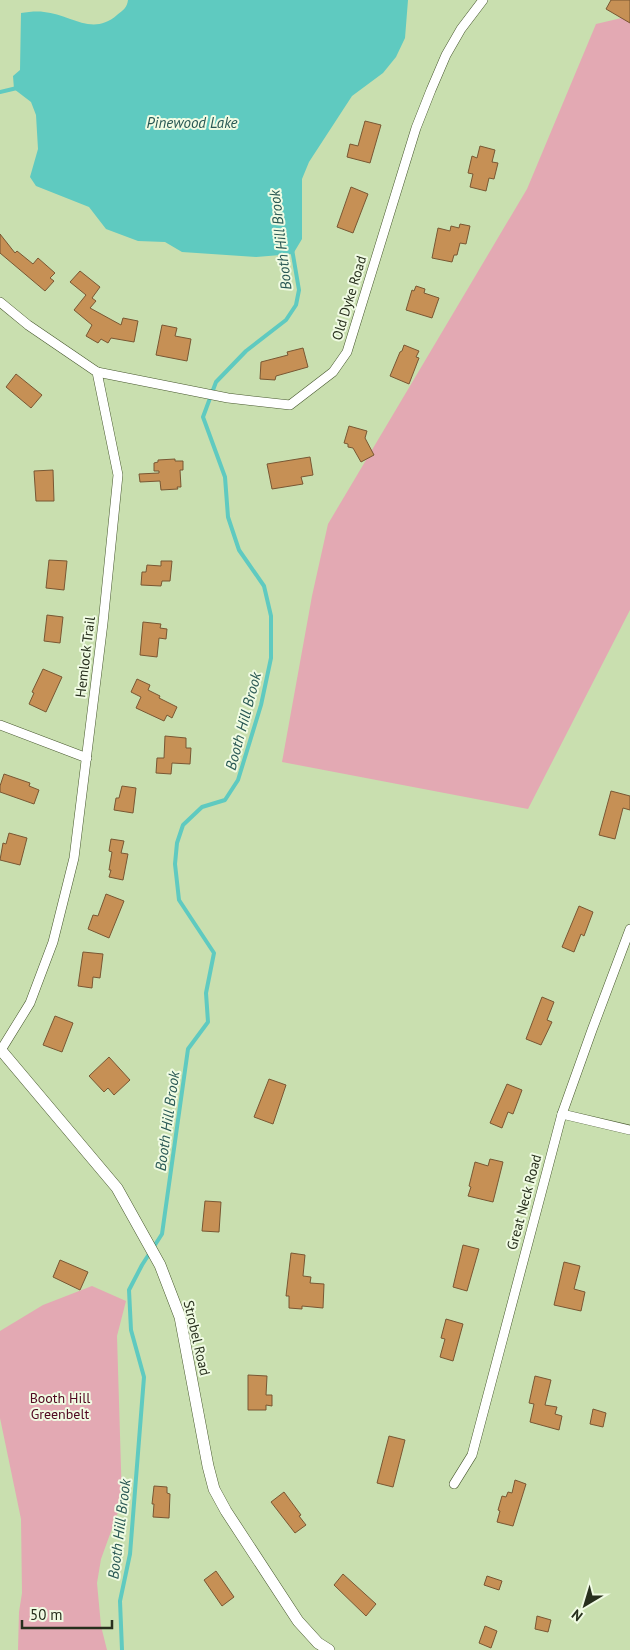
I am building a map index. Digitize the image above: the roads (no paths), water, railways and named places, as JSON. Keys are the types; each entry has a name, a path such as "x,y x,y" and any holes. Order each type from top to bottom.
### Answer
{"street":[{"name":"Old Dyke Road","path":"96,372 228,398 290,405 333,372 347,352 416,128 430,90 461,28 484,0"},
{"path":"0,302 28,325 96,372"},
{"name":"Hemlock Trail","path":"1,1050 30,1003 53,942 74,858 118,475 96,372"},
{"path":"0,725 86,758"},
{"name":"Great Neck Road","path":"454,1484 472,1454 562,1114 630,929"},
{"name":"Strobel Road","path":"1,1050 117,1188 145,1237 160,1265 180,1317 214,1489 226,1511 298,1621 316,1646 329,1650"},
{"path":"562,1114 630,1130"}],"water":[{"name":"Pinewood Lake","path":"128,0 408,0 405,38 396,57 383,73 352,96 309,162 302,179 302,239 293,254 256,257 182,252 165,242 138,241 106,229 89,207 36,186 30,177 38,149 36,115 31,102 14,89 13,76 20,70 21,13 44,12 90,24 99,24 108,21 121,12 126,7"}],"waterway":[{"path":"0,92 17,88"},
{"name":"Booth Hill Brook","path":"122,1650 120,1601 130,1554 144,1377 131,1330 129,1290 162,1234 188,1049 208,1022 206,993 214,953 179,900 175,864 177,843 183,825 202,807 225,800 238,780 261,705 271,658 271,616 264,586 239,550 228,517 225,477 203,417 216,382 246,351 286,320 296,305 299,290 292,249"}],"park label":[{"name":"Booth Hill Greenbelt","path":"60,1406"}]}
